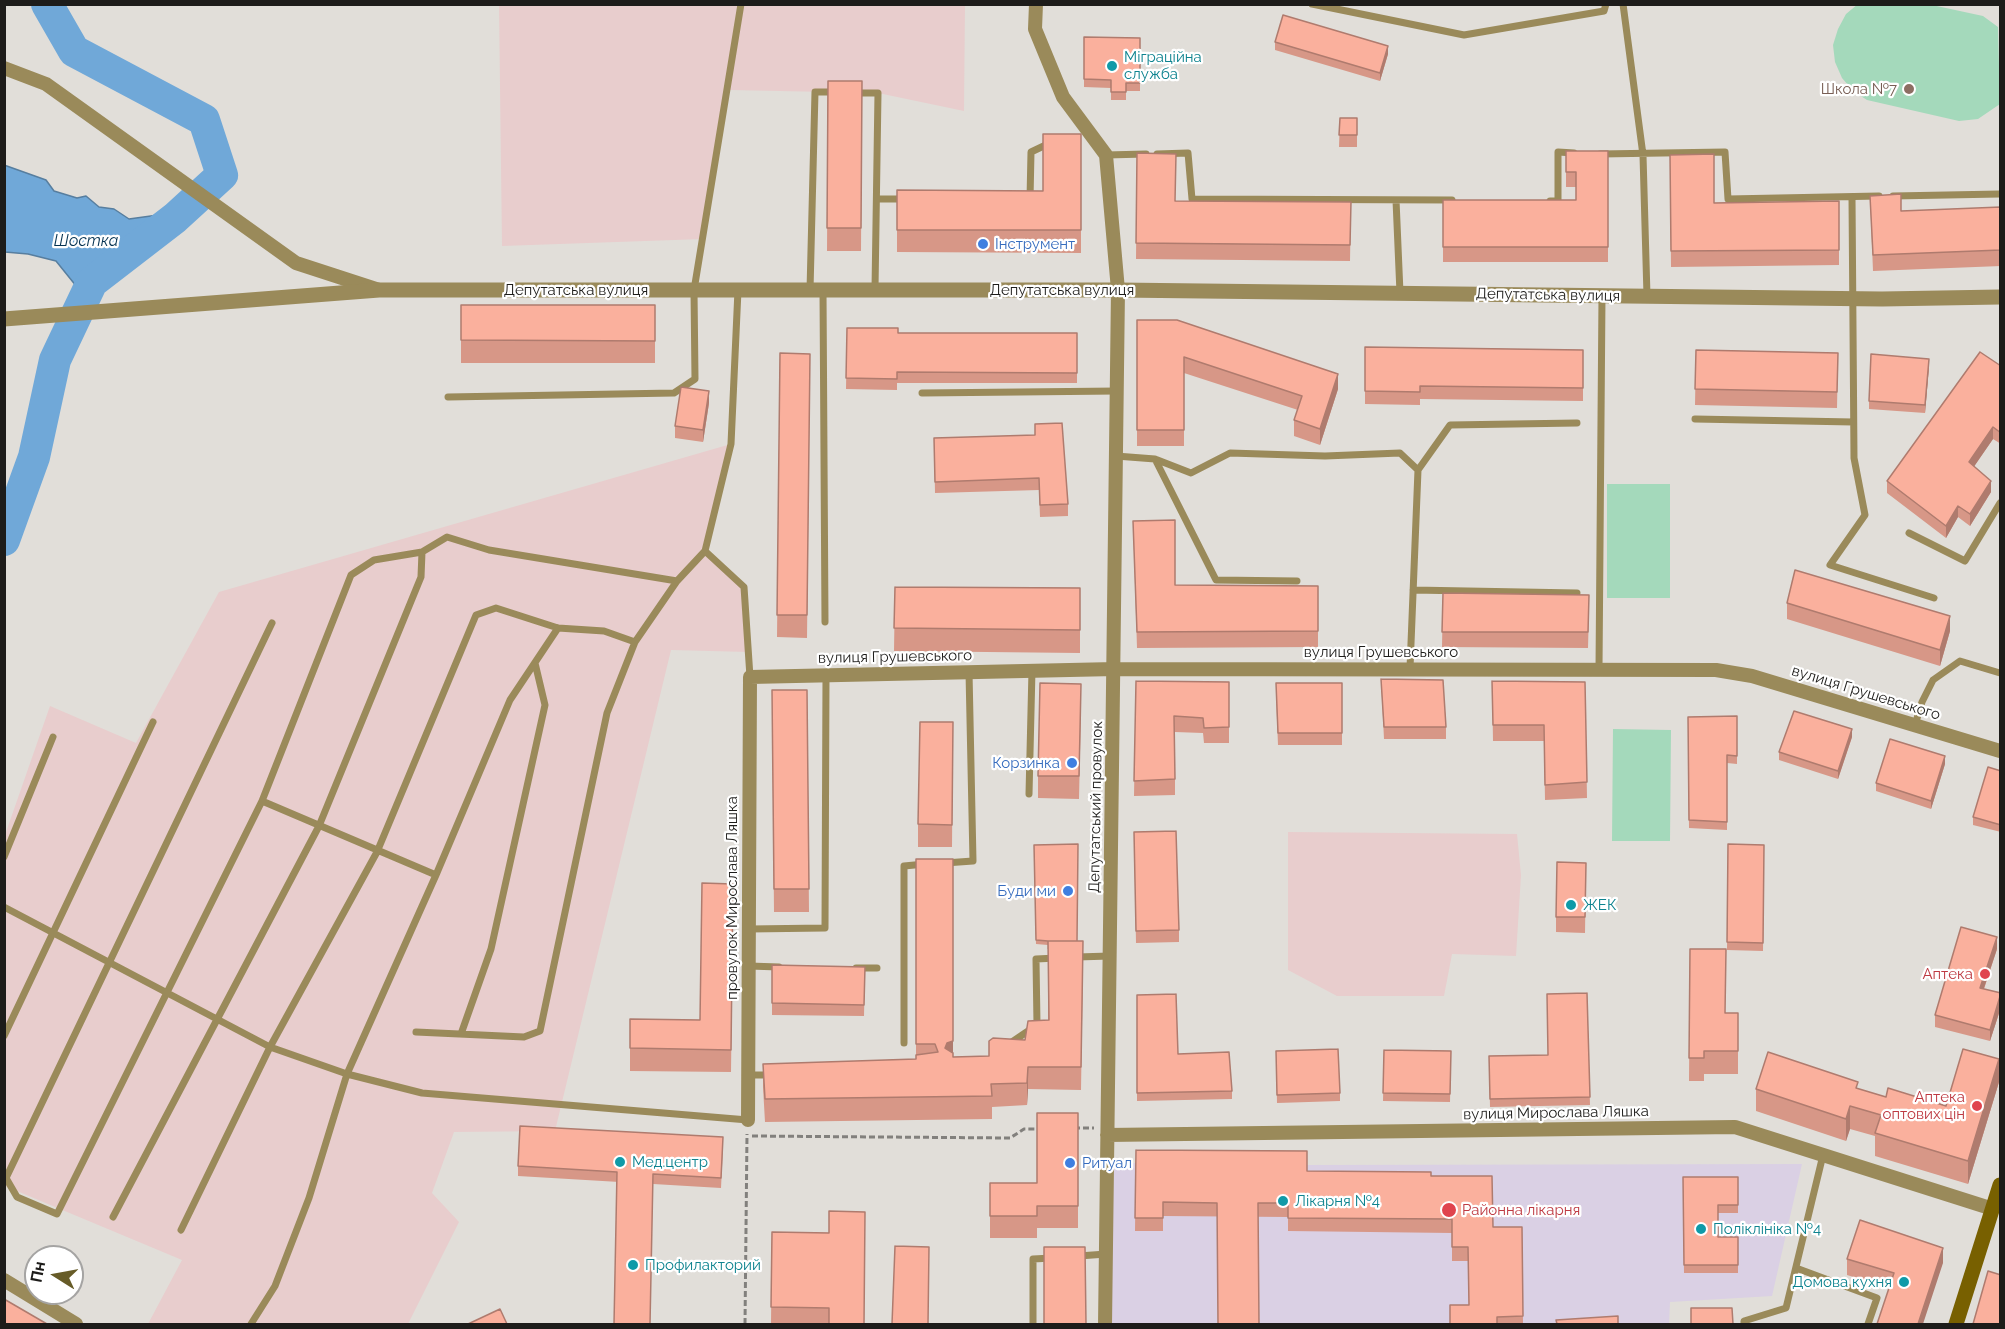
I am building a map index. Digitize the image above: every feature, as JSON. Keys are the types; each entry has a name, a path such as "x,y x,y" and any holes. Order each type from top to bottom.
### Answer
{"main road":[{"path":"1956,1324 2001,1185"}],"street":[{"path":"1036,4 1035,29 1064,97 1087,138 1106,155"},
{"path":"4,68 46,84 296,263 378,290"},
{"name":"Депутатський провулок","path":"1105,1324 1118,290 1106,155"},
{"name":"Депутатська вулиця","path":"11,319 378,290 1118,290 1852,298 2001,297"},
{"name":"вулиця Грушевського","path":"750,677 1115,669 1599,668 1732,672 2001,751"},
{"name":"провулок Мирослава Ляшка","path":"748,1120 750,677"},
{"name":"вулиця Мирослава Ляшка","path":"1107,1131 1735,1126 1993,1209"},
{"path":"4,1280 76,1324"}],"lane":[{"path":"448,397 674,393 695,379 694,290 741,4"},
{"path":"1312,4 1464,35 1604,11 1606,4"},
{"path":"1623,4 1643,155 1647,296"},
{"path":"825,622 815,92 878,93 875,290"},
{"path":"1018,201 1030,201 1031,152 1055,141"},
{"path":"1535,201 1558,201 1558,152 1579,153"},
{"path":"1590,153 1643,155 1725,152 1728,199 2001,194"},
{"path":"1106,155 1188,153 1192,199 1466,200"},
{"path":"1852,197 1854,458 1865,515 1830,565 1934,598"},
{"path":"877,199 912,200"},
{"path":"1396,200 1400,293"},
{"path":"416,1032 524,1037 540,1031 607,713 635,642 677,581 705,551 731,444 738,290"},
{"path":"1599,668 1602,296"},
{"path":"922,393 1117,391"},
{"path":"1695,419 1853,422"},
{"path":"1410,668 1418,470 1450,425 1577,423"},
{"path":"1116,456 1155,459 1191,473 1230,453 1325,456 1400,453 1418,470"},
{"path":"1155,459 1216,580 1298,581"},
{"path":"1909,534 1965,561 2001,503"},
{"path":"272,622 6,1178 17,1197 57,1214 262,801 351,575 374,560 422,552 447,537 489,550 677,581"},
{"path":"705,551 744,587 750,677"},
{"path":"113,1217 319,826 421,577 422,552"},
{"path":"1413,591 1577,593"},
{"path":"181,1230 270,1047 377,852 476,615 496,608 558,628 604,631 635,642"},
{"path":"251,1324 275,1286 309,1197 347,1074 436,875 510,700 558,628"},
{"path":"1915,725 1922,702 1933,680 1960,661 2001,673"},
{"path":"461,1034 491,949 545,705 535,663"},
{"path":"1029,794 1032,670"},
{"path":"904,1043 904,866 973,861 969,672"},
{"path":"749,929 825,927 826,675"},
{"path":"4,1036 153,722"},
{"path":"4,857 53,737"},
{"path":"262,801 377,852 436,875"},
{"path":"4,907 270,1047 347,1074 422,1093 748,1120"},
{"path":"1001,1048 1037,1025 1036,959 1110,956"},
{"path":"748,966 783,967"},
{"path":"842,968 876,968"},
{"path":"748,1075 783,1075"},
{"path":"1744,1324 1744,1321 1786,1308 1823,1155"},
{"path":"1075,1256 1106,1254"},
{"path":"1033,1324 1033,1259 1064,1257"},
{"path":"1796,1268 1877,1298 1868,1324"}],"path":[{"path":"745,1324 748,1120"},
{"path":"747,1136 1010,1138 1024,1129 1048,1128"},
{"path":"1072,1128 1107,1131"}],"shaded area":[{"path":"499,5 965,5 964,111 878,93 729,90 703,239 502,246"},
{"path":"731,444 705,551 744,587 749,652 671,650 555,1131 454,1132 432,1193 459,1222 408,1324 148,1324 182,1260 5,1186 5,835 50,706 136,743 219,592"},
{"path":"1288,832 1517,834 1521,875 1516,956 1452,954 1444,996 1337,996 1288,970"},
{"name":"Районна лікарня","path":"1136,1163 1802,1164 1772,1296 1670,1302 1669,1324 1105,1324 1106,1165"}],"green space":[{"path":"1858,4 1932,5 1983,16 1998,27 2000,104 1978,119 1959,121 1867,100 1853,91 1842,78 1835,62 1833,45 1846,14"},
{"path":"1607,484 1670,484 1670,598 1607,598"},
{"path":"1613,729 1671,730 1670,841 1612,841"}],"water":[{"name":"Шостка","path":"4,165 46,180 54,191 77,198 86,196 99,207 114,209 129,219 158,215 175,218 92,282 85,297 56,261 28,254 5,252"}],"building":[{"path":"1283,15 1388,46 1380,73 1275,42"},
{"name":"Міграційна служба","path":"1084,37 1140,38 1140,83 1126,83 1126,92 1111,92 1111,80 1084,79"},
{"path":"828,81 862,81 861,228 827,228"},
{"path":"1340,118 1357,118 1357,135 1339,135"},
{"path":"1043,134 1081,134 1081,230 897,230 897,190 1043,191"},
{"path":"1566,151 1608,151 1608,247 1443,247 1443,200 1576,200 1576,172 1566,172"},
{"path":"1137,153 1176,154 1175,201 1351,202 1350,245 1136,243"},
{"path":"1714,154 1714,203 1839,201 1839,250 1671,251 1670,155"},
{"path":"1901,194 1901,211 2001,207 2001,250 1873,255 1870,196"},
{"path":"461,305 655,305 655,341 461,340"},
{"path":"1137,320 1177,320 1338,374 1320,429 1294,420 1302,396 1184,357 1184,430 1137,430"},
{"path":"847,328 898,328 898,333 1077,333 1077,373 897,372 897,379 846,378"},
{"path":"1365,347 1583,350 1583,388 1420,386 1420,392 1365,391"},
{"path":"1696,350 1838,353 1837,392 1695,389"},
{"path":"1980,352 2001,366 2001,433 1993,427 1969,462 1991,481 1970,514 1958,506 1946,526 1887,481"},
{"path":"780,353 810,354 807,615 777,615"},
{"path":"1871,354 1929,359 1925,405 1869,401"},
{"path":"681,387 709,391 703,430 675,426"},
{"path":"1062,423 1068,504 1040,505 1039,478 935,482 934,438 1035,435 1035,424"},
{"path":"1175,520 1175,585 1318,586 1318,631 1137,632 1133,521"},
{"path":"1795,570 1950,616 1940,650 1787,603"},
{"path":"895,587 1080,588 1080,630 894,628"},
{"path":"1443,593 1589,595 1588,632 1442,632"},
{"path":"1381,679 1443,680 1446,727 1384,727"},
{"path":"1136,681 1229,682 1229,727 1204,728 1203,718 1174,716 1175,779 1134,781"},
{"path":"1492,681 1585,682 1587,782 1545,785 1544,725 1493,725"},
{"path":"1040,683 1081,684 1079,776 1038,776"},
{"path":"1276,683 1342,683 1342,733 1278,733"},
{"path":"772,690 807,690 809,889 774,889"},
{"path":"1794,711 1852,729 1838,771 1779,752"},
{"path":"1737,716 1737,756 1727,755 1727,822 1689,820 1688,717"},
{"path":"920,722 953,722 952,825 918,824"},
{"path":"1890,739 1945,756 1931,801 1876,783"},
{"path":"1988,767 2001,771 2001,825 1973,817"},
{"path":"1176,831 1179,930 1136,931 1134,832"},
{"path":"1078,844 1077,941 1036,940 1034,845"},
{"path":"1728,844 1764,845 1763,943 1727,942"},
{"path":"916,859 953,859 953,1041 947,1043 945,1048 953,1053 953,1057 989,1056 989,1041 993,1038 1025,1040 1028,1021 1049,1020 1048,941 1083,941 1081,1067 1028,1067 1027,1083 991,1084 992,1096 765,1099 763,1064 916,1059 916,1055 938,1052 935,1044 916,1044"},
{"name":"ЖЕК","path":"1557,862 1586,863 1585,917 1556,917"},
{"path":"702,883 733,884 731,1050 630,1048 630,1019 700,1020"},
{"path":"1961,927 1997,937 1980,988 2001,993 1990,1030 1935,1015"},
{"path":"1690,949 1726,949 1725,1013 1738,1013 1738,1051 1704,1051 1704,1058 1689,1058"},
{"path":"772,965 865,967 864,1005 772,1003"},
{"path":"1587,993 1590,1097 1490,1099 1489,1056 1548,1055 1547,994"},
{"path":"1176,994 1178,1054 1229,1052 1232,1091 1137,1093 1137,995"},
{"path":"1338,1049 1340,1093 1277,1095 1276,1051"},
{"path":"1963,1049 1999,1059 1968,1161 1875,1133 1881,1115 1850,1106 1846,1119 1756,1089 1768,1052 1858,1082 1856,1088 1886,1097 1888,1088 1946,1106"},
{"path":"1384,1050 1451,1051 1450,1094 1383,1093"},
{"path":"1037,1113 1078,1113 1078,1206 1037,1206 1037,1216 990,1216 990,1183 1037,1183"},
{"path":"520,1126 723,1137 721,1178 653,1174 650,1324 614,1324 617,1172 518,1166"},
{"path":"1136,1150 1307,1151 1307,1171 1431,1172 1431,1176 1492,1176 1493,1227 1522,1227 1523,1316 1497,1317 1497,1324 1450,1324 1450,1305 1469,1305 1468,1247 1452,1247 1452,1219 1288,1218 1288,1203 1258,1203 1259,1324 1218,1324 1217,1203 1163,1202 1163,1218 1135,1218"},
{"name":"Поліклініка №4","path":"1683,1177 1738,1177 1738,1205 1718,1205 1718,1237 1738,1237 1738,1265 1684,1265"},
{"path":"829,1211 865,1212 864,1324 829,1324 829,1308 771,1307 772,1232 829,1233"},
{"name":"Домова кухня","path":"1860,1220 1943,1248 1918,1324 1877,1324 1894,1273 1847,1259"},
{"path":"895,1246 929,1247 928,1324 892,1324"},
{"path":"1044,1247 1085,1247 1086,1324 1044,1324"},
{"path":"1988,1271 2001,1275 2001,1324 1973,1324"},
{"path":"4,1299 47,1324 4,1324"},
{"path":"1691,1308 1732,1308 1733,1324 1691,1324"},
{"path":"500,1309 507,1324 468,1324"},
{"path":"1618,1316 1618,1324 1557,1324 1556,1320"}],"waterway":[{"name":"Шостка","path":"4,540 34,457 55,360 92,282 175,218 222,175 204,120 74,51 47,4"}],"place":[{"name":"Міграційна служба","path":"1112,66"},
{"name":"Школа №7","path":"1909,89"},
{"name":"Інструмент","path":"983,244"},
{"name":"Корзинка","path":"1072,763"},
{"name":"Буди ми","path":"1068,891"},
{"name":"ЖЕК","path":"1571,905"},
{"name":"Аптека","path":"1985,974"},
{"name":"Аптека оптових цін","path":"1977,1106"},
{"name":"Мед.центр","path":"620,1162"},
{"name":"Ритуал","path":"1070,1163"},
{"name":"Лікарня №4","path":"1283,1201"},
{"name":"Районна лікарня","path":"1449,1210"},
{"name":"Поліклініка №4","path":"1701,1229"},
{"name":"Профилакторий","path":"633,1265"},
{"name":"Домова кухня","path":"1904,1282"}]}
